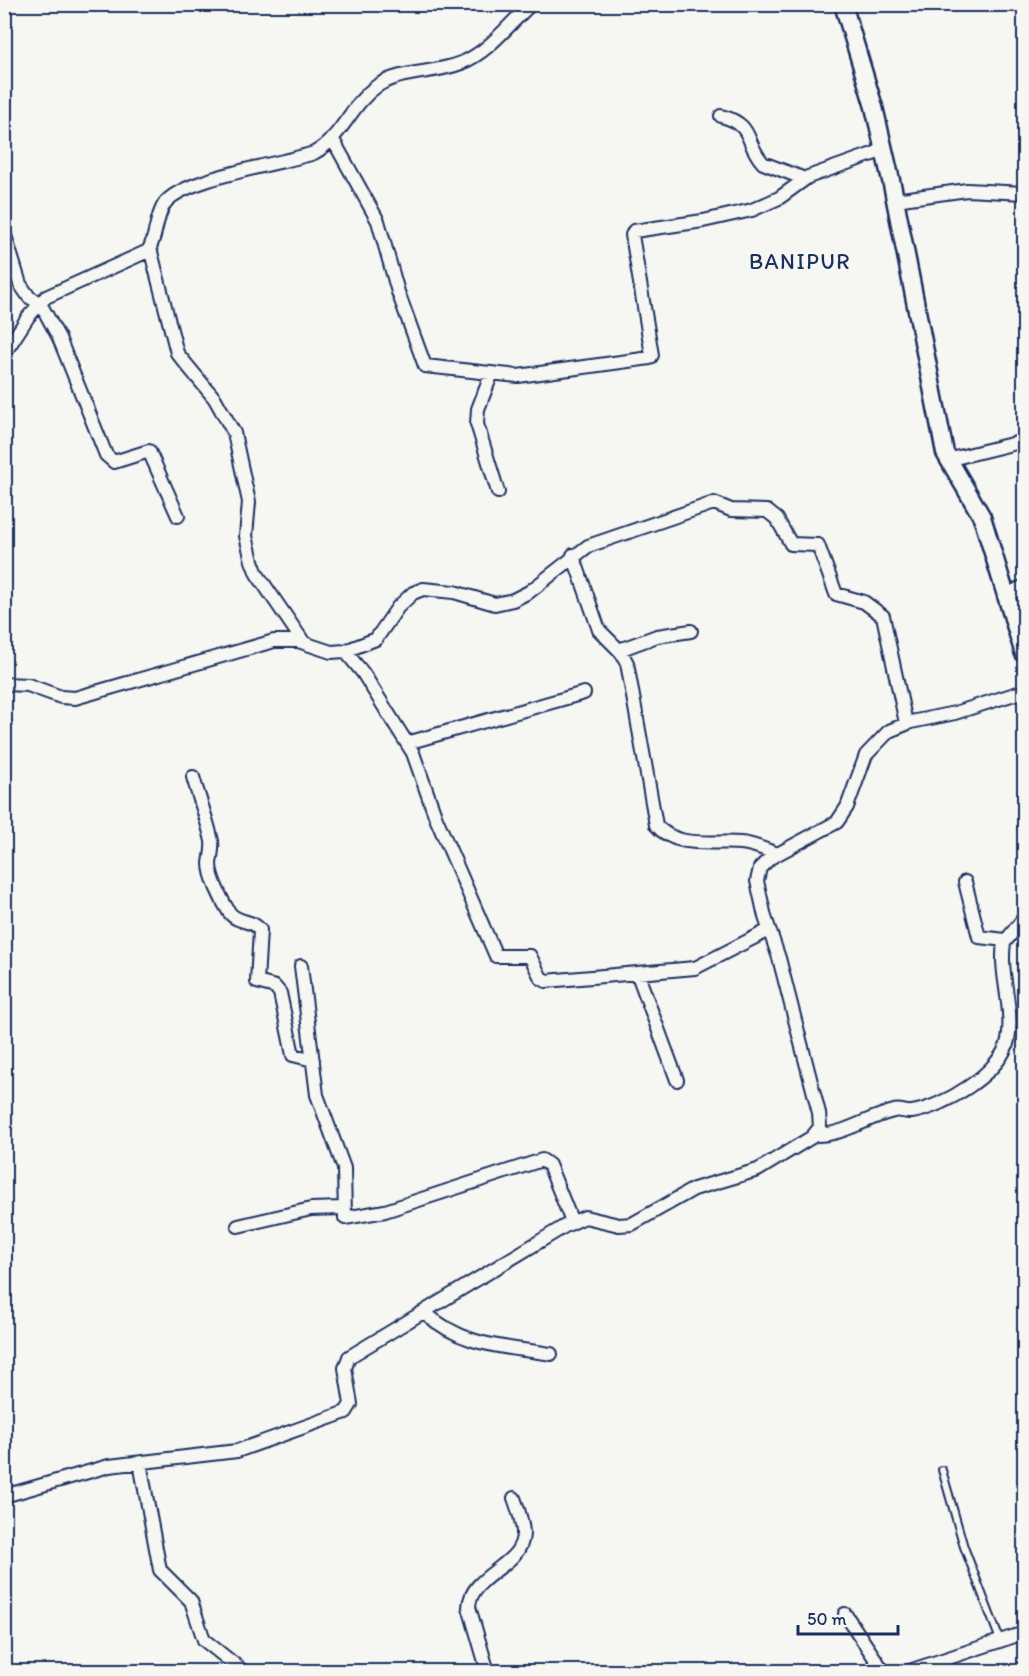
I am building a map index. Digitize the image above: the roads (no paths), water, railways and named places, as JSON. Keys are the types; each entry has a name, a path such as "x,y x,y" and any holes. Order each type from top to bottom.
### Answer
{"street":[{"path":"304,643 257,574 252,561 246,536 249,502 234,433 219,405 177,352 150,248 160,211 176,193 314,153 332,138 358,104 380,84 396,77 467,60 487,46 531,4"},
{"path":"843,4 874,106 895,200 936,418 947,460 982,517 1004,596 1024,654"},
{"path":"721,116 735,120 744,127 763,163 805,179"},
{"path":"332,138 378,221 398,292 425,366 518,376 650,358 652,355 632,235 634,231 703,221 752,210 779,198 805,179 884,150"},
{"path":"895,200 967,190 1024,193"},
{"path":"4,232 9,266 25,292 40,303 69,359 106,455 114,462 148,451 178,516"},
{"path":"4,354 40,303 52,294 144,254 150,248"},
{"path":"492,373 478,409 477,424 498,492"},
{"path":"947,460 1024,441"},
{"path":"4,684 28,685 61,697 75,698 281,640 304,643 331,652 345,651 376,639 398,607 418,591 428,589 454,592 495,604 503,603 529,592 573,555 588,546 714,503 731,510 766,511 777,519 791,543 818,545 836,594 864,602 883,616 906,723"},
{"path":"573,555 599,630 619,650 631,677 656,825 673,836 690,842 747,844 777,854"},
{"path":"1004,596 1024,586"},
{"path":"619,650 657,636 691,631"},
{"path":"345,651 363,673 407,743 419,767 436,818 460,868 480,923 496,956 530,956 541,978 546,981 638,975 704,965 769,930"},
{"path":"4,1496 97,1468 237,1451 346,1412 351,1404 345,1368 349,1357 572,1222 591,1217 619,1225 632,1224 694,1189 758,1170 815,1135 820,1127 819,1113 759,892 757,873 763,864 777,854 810,839 837,822 847,807 861,765 871,748 889,731 906,723 965,710 1024,691"},
{"path":"407,743 584,693"},
{"path":"193,777 211,838 213,850 210,866 218,888 232,916 240,921 254,924 260,930 257,982 275,987 280,993 293,1055 313,1060"},
{"path":"965,882 980,937 1005,940"},
{"path":"815,1135 828,1135 893,1111 911,1112 942,1102 964,1090 983,1074 1003,1051 1008,1039 1003,947 1005,940 1024,918"},
{"path":"302,966 319,1104 344,1168 345,1218 372,1214 544,1160 549,1165 572,1222"},
{"path":"638,975 677,1080"},
{"path":"238,1226 300,1211 344,1208"},
{"path":"424,1312 442,1329 471,1341 551,1354"},
{"path":"140,1463 160,1570 191,1601 204,1640 244,1671"},
{"path":"488,1671 470,1607 470,1598 485,1579 520,1549 523,1532 514,1498"},
{"path":"845,1614 884,1671"},
{"path":"906,1671 1024,1633"}],"lane":[{"path":"942,1470 964,1547 1000,1640"}],"district":[{"name":"BANIPUR","path":"800,261"}]}
